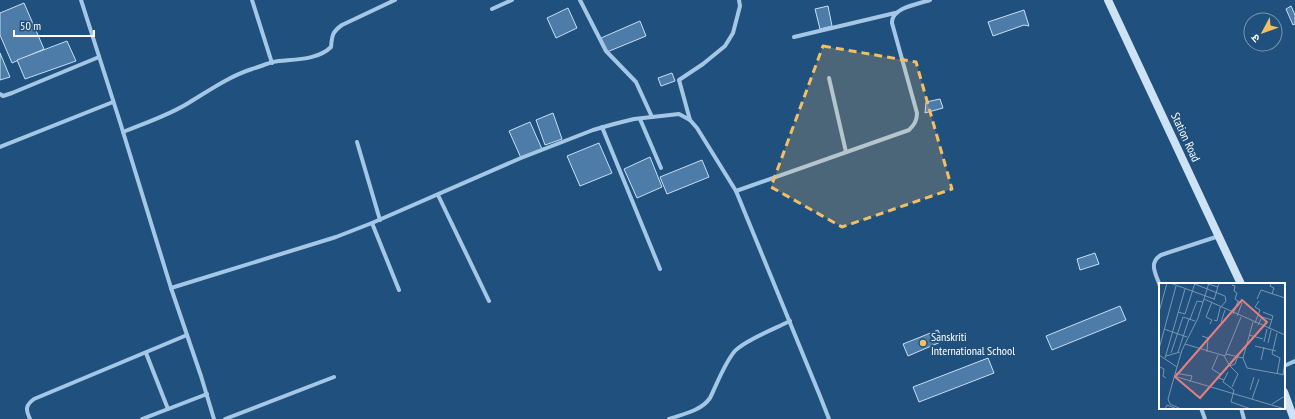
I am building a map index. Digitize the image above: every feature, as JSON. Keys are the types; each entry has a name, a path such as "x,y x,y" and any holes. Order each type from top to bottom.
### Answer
{"street":[{"path":"81,0 171,288 214,419"},
{"path":"258,0 253,2 272,63"},
{"path":"123,132 190,102 248,70 272,63 316,56 326,52 331,47 332,36 335,30 342,25 395,0"},
{"path":"492,9 512,0"},
{"path":"580,0 606,51 636,82 652,117"},
{"path":"690,120 679,80 703,64 725,46 733,33 740,6 739,0"},
{"path":"794,37 895,13 930,0"},
{"name":"Station Road","path":"1108,0 1241,283"},
{"path":"736,191 909,130 914,125 917,120 917,113 892,23 892,18 895,13"},
{"path":"0,94 3,96 12,93 99,57"},
{"path":"829,78 846,152"},
{"path":"0,147 114,102"},
{"path":"171,288 336,237 380,220 521,158 602,127 640,118 679,114 690,120 697,128 736,191 829,419"},
{"path":"640,118 661,168"},
{"path":"602,127 660,270"},
{"path":"357,142 380,220"},
{"path":"438,195 489,301"},
{"path":"372,223 399,290"},
{"path":"1159,283 1153,266 1157,258 1219,236"},
{"path":"668,419 701,407 706,403 736,350 747,342 790,321"},
{"path":"30,419 27,413 27,408 29,403 34,399 187,336"},
{"path":"146,352 168,409"},
{"path":"1285,366 1295,361"},
{"path":"225,419 334,377"},
{"path":"142,419 206,394"},
{"path":"1285,395 1294,419"},
{"path":"1201,409 1205,419"},
{"path":"1241,409 1244,419"}],"highlighted area":[{"path":"823,46 916,62 952,189 842,227 771,187"}],"building":[{"path":"24,3 44,49 12,63 0,35 0,13"},
{"path":"828,6 832,26 820,29 815,9"},
{"path":"1291,6 1295,15 1295,24 1293,25 1286,9"},
{"path":"568,8 577,28 556,38 547,18"},
{"path":"1024,10 1029,26 1024,25 993,36 988,22"},
{"path":"640,21 646,36 607,52 601,38"},
{"path":"67,41 76,61 25,79 17,60"},
{"path":"0,53 10,77 0,80"},
{"path":"672,73 675,81 661,86 658,78"},
{"path":"940,99 943,108 925,113 926,102"},
{"path":"553,113 562,139 545,145 536,120"},
{"path":"530,122 542,149 521,158 509,131"},
{"path":"599,143 612,173 580,186 567,156"},
{"path":"650,157 662,187 637,198 624,169"},
{"path":"702,160 709,177 667,194 660,177"},
{"path":"1095,253 1099,264 1080,270 1077,259"},
{"path":"1120,306 1126,320 1052,350 1046,336"},
{"name":"Sanskriti International School","path":"938,330 943,341 908,356 903,344"},
{"path":"988,358 994,373 919,402 913,387"}],"place":[{"name":"Sanskriti International School","path":"923,343"}]}
